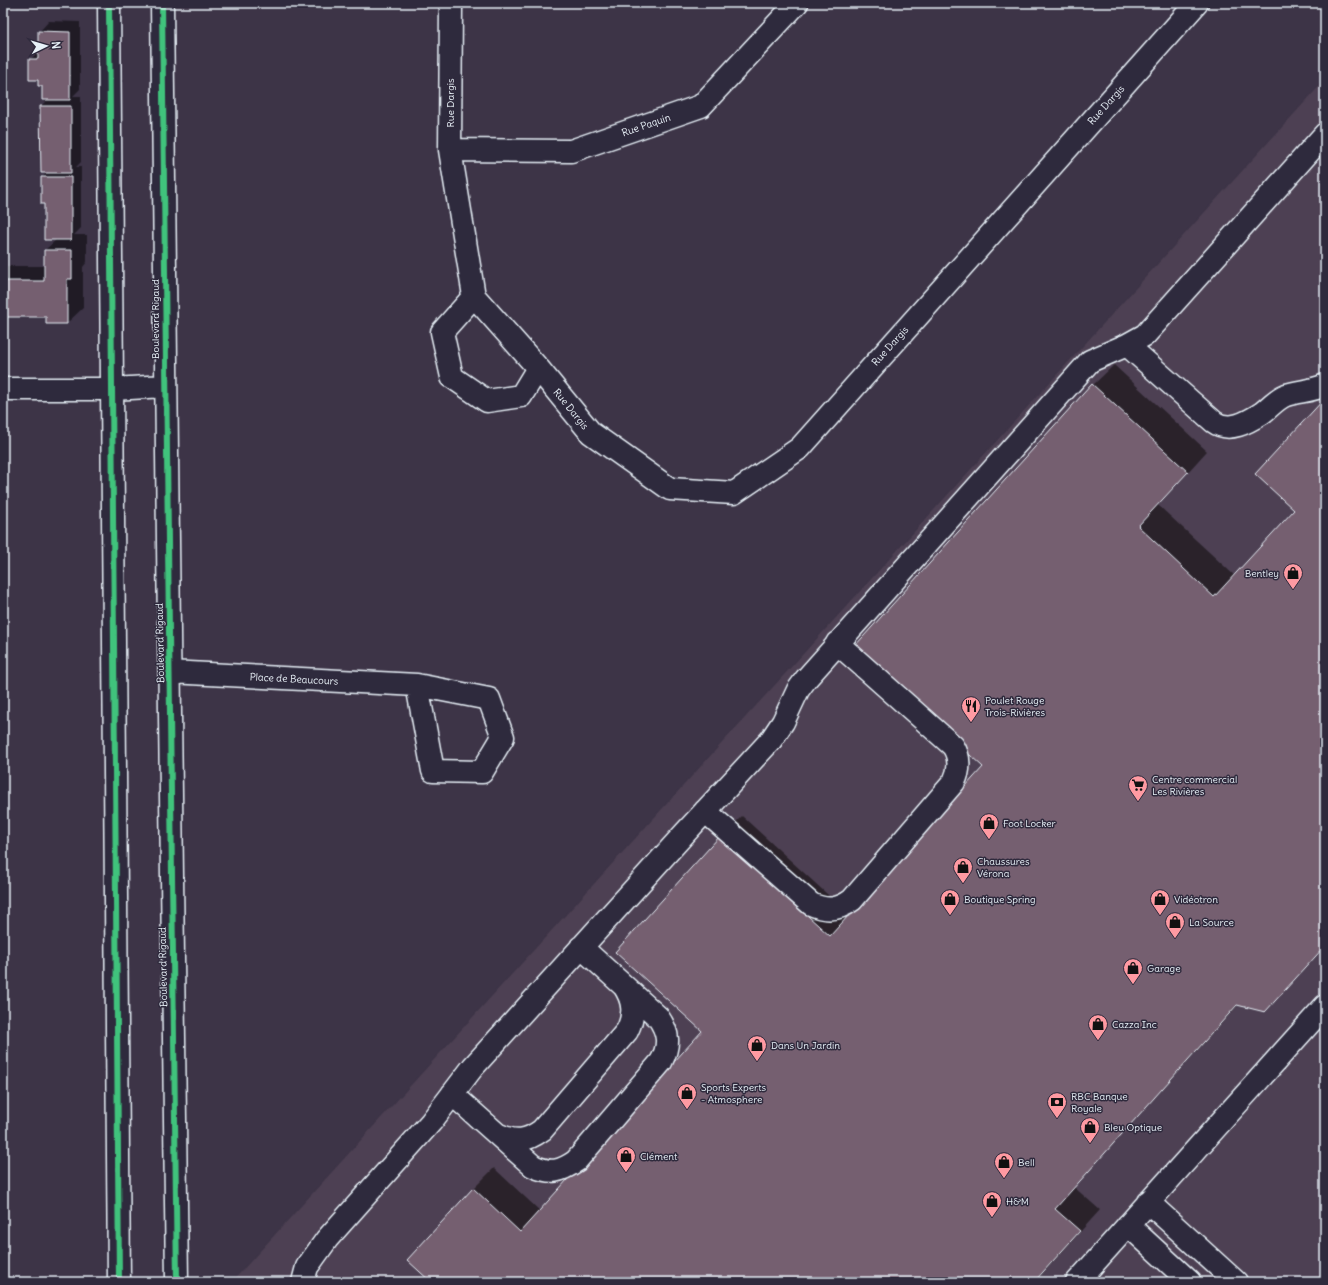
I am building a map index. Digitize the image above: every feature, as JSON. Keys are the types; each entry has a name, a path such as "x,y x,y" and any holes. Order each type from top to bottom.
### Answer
{"street":[{"path":"109,3 119,1282"},
{"name":"Boulevard Rigaud","path":"162,3 165,386 177,1282"},
{"name":"Rue Dargis","path":"450,3 450,150 474,296 538,368 591,433 670,489 734,493 800,448 1197,3"},
{"name":"Rue Paquin","path":"450,150 571,151 701,106 798,3"},
{"path":"303,1282 307,1267 327,1239 431,1122 473,1067 774,736 783,722 798,690 837,643 1090,361 1127,345 1145,335 1325,134"},
{"path":"474,296 442,332 452,377 487,401 521,396 538,368"},
{"path":"1127,345 1214,422 1226,427 1239,425 1254,417 1283,396 1325,385"},
{"path":"3,389 113,389 165,386"},
{"path":"705,811 811,904 823,908 836,908 843,907 852,900 954,782 957,776 958,764 956,751 953,746 837,643"},
{"name":"Place de Beaucours","path":"170,672 417,685 489,699 503,737 482,772 433,771 417,685"},
{"path":"452,1094 533,1166 545,1171 559,1171 565,1169 576,1161 661,1062 667,1041 665,1028 658,1017 582,947"},
{"path":"499,1135 511,1140 525,1140 531,1138 542,1130 627,1031 631,1024 633,1010 630,997 624,986"},
{"path":"1077,1282 1325,1006"},
{"path":"1148,1202 1236,1282"},
{"path":"1128,1225 1190,1282"}],"shaded area":[{"name":"Centre commercial Les Rivières","path":"1325,80 1325,1282 232,1282"}],"building":[{"path":"38,31 70,32 70,100 42,100 42,86 38,86 38,80 29,80 29,59 38,59"},
{"path":"40,106 71,106 71,173 41,173"},
{"path":"41,177 71,177 71,240 44,240 44,204 41,204"},
{"path":"44,250 72,250 72,279 67,279 67,324 46,324 46,317 3,317 3,281 44,281"},
{"name":"Centre commercial Les Rivières","path":"1092,384 1188,472 1138,526 1214,597 1294,510 1255,474 1325,398 1325,946 1265,1012 1237,1005 1055,1209 1080,1231 1034,1282 431,1282 407,1260 473,1188 520,1232 702,1031 615,952 720,836 830,936 983,767 853,648"}],"cycle path":[{"path":"109,3 119,1282"},
{"path":"162,3 177,1282"}],"place":[{"name":"Bentley","path":"1293,590"},
{"name":"Poulet Rouge Trois-Rivières","path":"971,723"},
{"name":"Centre commercial Les Rivières","path":"1138,802"},
{"name":"Foot Locker","path":"989,840"},
{"name":"Chaussures Vérona","path":"963,884"},
{"name":"Boutique Spring","path":"950,916"},
{"name":"Vidéotron","path":"1160,916"},
{"name":"La Source","path":"1175,939"},
{"name":"Garage","path":"1133,985"},
{"name":"Cazza Inc","path":"1098,1041"},
{"name":"Dans Un Jardin","path":"757,1062"},
{"name":"Sports Experts - Atmosphere","path":"687,1110"},
{"name":"RBC Banque Royale","path":"1057,1119"},
{"name":"Bleu Optique","path":"1090,1144"},
{"name":"Clément","path":"626,1173"},
{"name":"Bell","path":"1004,1179"},
{"name":"H&M","path":"992,1218"}]}
